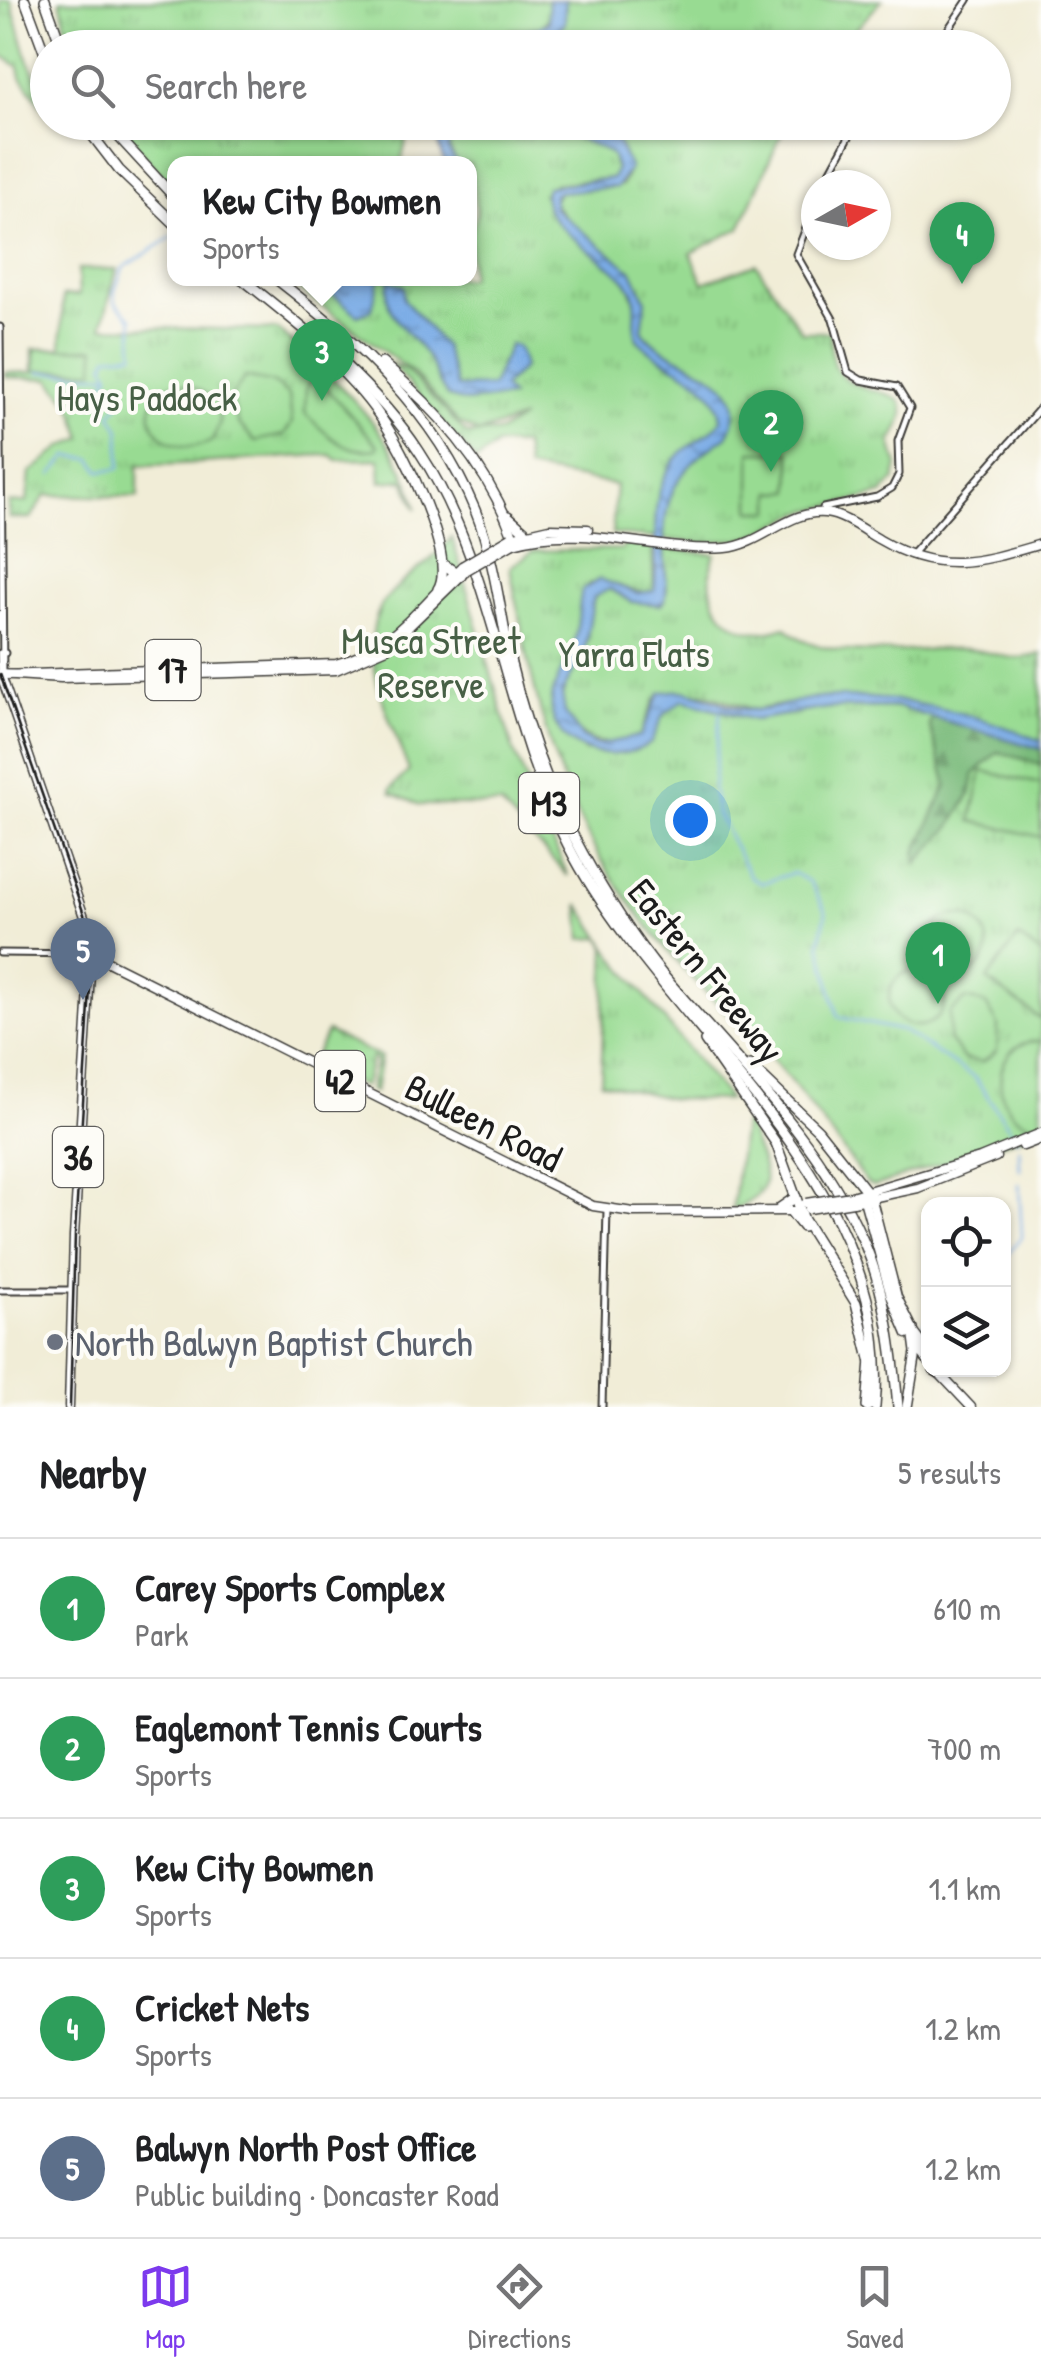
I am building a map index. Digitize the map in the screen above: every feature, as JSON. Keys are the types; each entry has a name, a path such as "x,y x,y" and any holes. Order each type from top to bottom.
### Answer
{"highway":[{"path":"25,0 36,30"},
{"path":"45,0 56,30"},
{"path":"96,140 119,170 167,217"},
{"path":"122,140 167,190"},
{"name":"Eastern Freeway","path":"251,286 360,379 400,424 430,469 464,539 522,738 561,832 616,925 749,1084 790,1140 823,1195 858,1274 877,1354 876,1407"},
{"name":"Eastern Freeway","path":"285,286 344,334 412,404 454,464 486,540 530,731 572,835 637,940 800,1136 862,1236 889,1330 898,1407"},
{"path":"260,294 342,371 378,413 410,468 436,539 444,579 438,590"},
{"path":"344,334 429,407 474,462 503,510 513,539"},
{"path":"503,510 526,532"},
{"path":"442,560 457,575"},
{"path":"668,991 772,1135 801,1206 856,1303 871,1363"},
{"path":"719,1036 818,1130 868,1197"},
{"path":"780,1208 801,1206"},
{"name":"Eastern Freeway","path":"858,1274 868,1320 871,1363 867,1407"},
{"path":"906,1407 916,1346 910,1332"},
{"path":"914,1367 921,1362"}],"main road":[{"name":"17","path":"691,543 743,540 806,511 823,508 864,530"},
{"name":"17","path":"386,645 438,590 526,532 621,535 738,546 801,516 819,513 836,516 911,555 968,564 1041,544"},
{"name":"17","path":"513,539 552,531"},
{"name":"17","path":"0,674 259,671 344,664 386,645 457,575"},
{"name":"17","path":"0,674 25,678 142,673"},
{"name":"36","path":"0,674 90,931 70,1407"},
{"path":"90,931 111,966"},
{"name":"Bulleen Road","path":"92,954 580,1201 608,1210 735,1214 868,1197 1037,1138"},
{"path":"91,966 111,966"},
{"name":"Bulleen Road","path":"900,1188 913,1189 1037,1138"},
{"path":"876,1210 900,1188"},
{"path":"868,1197 876,1210 897,1297 910,1332"},
{"path":"868,1197 890,1296 921,1347"},
{"name":"Bulleen Road","path":"735,1214 780,1208"},
{"path":"916,1346 921,1351"},
{"path":"945,1377 974,1407"}],"street":[{"path":"948,30 968,0"},
{"path":"832,170 848,140"},
{"path":"801,241 796,254 833,319 841,362 861,380 897,387 910,408 898,441 897,482 882,495 823,508"},
{"path":"0,326 4,654 0,674"},
{"path":"911,555 1041,407"},
{"path":"839,514 838,507 846,501"},
{"path":"0,614 0,628"},
{"path":"4,654 13,672"},
{"path":"0,953 92,954"},
{"path":"602,1407 608,1210"},
{"path":"0,1290 72,1290"}],"green space":[{"path":"0,0 11,0 30,63 30,89 19,67 0,54"},
{"path":"60,0 548,0 551,14 542,27 510,30 67,30"},
{"path":"565,0 882,0 855,30 550,30 566,8"},
{"path":"130,140 406,140 403,156 167,156 167,180"},
{"path":"451,140 583,140 612,156 616,168 613,178 554,184 543,194 562,225 618,272 635,302 645,304 632,271 576,229 552,202 559,192 622,185 630,168 614,140 779,140 740,228 691,253 703,283 756,264 802,332 830,332 837,370 848,380 898,400 903,408 901,422 891,442 898,466 895,480 882,494 803,512 747,538 702,543 612,534 616,485 527,469 524,445 496,445 477,461 390,363 407,371 467,434 499,432 522,418 479,433 459,423 412,372 295,286 477,286 477,156 453,156 447,144"},
{"name":"Hays Paddock","path":"78,269 117,269 102,327 278,330 342,388 380,432 396,456 417,509 404,480 381,482 380,459 337,460 331,455 138,465 138,497 46,495 31,518 9,518 9,503 27,502 30,473 62,447 83,438 71,404 50,379 6,377 6,373 33,372 33,349 61,348 63,296 79,295"},
{"path":"95,348 95,370 35,371 35,349"},
{"path":"314,374 377,449 346,446 305,413 306,389"},
{"path":"245,377 273,383 289,396 292,423 284,435 255,441 238,423 231,397"},
{"path":"170,384 189,385 216,399 220,423 212,441 181,445 158,432 151,408"},
{"path":"751,452 790,452 791,491 772,492 772,511 751,511"},
{"name":"Musca Street Reserve","path":"452,537 513,750 568,876 501,805 420,805 391,793 391,788 409,771 377,681 373,634 378,613 389,595"},
{"path":"626,544 652,547 654,591 637,592 606,582 588,584 557,689 555,713 560,725 584,751 632,751 650,738 668,709 683,700 754,720 827,708 897,707 1041,749 1041,1130 875,1186 867,1183 784,1073 684,969 619,887 596,851 560,774 526,651 510,567 533,551 622,549"},
{"name":"Yarra Flats","path":"664,549 715,554 711,588 716,603 724,616 750,631 785,627 802,639 847,651 966,649 1019,658 1041,654 1041,741 928,706 816,698 755,710 704,693 655,699 640,736 627,741 603,743 582,735 561,703 565,686 585,648 592,603 599,592 610,589 632,602 667,590"},
{"path":"933,716 1041,749 1041,764 998,752 974,774 970,795 949,829 917,863 916,853 947,785 929,724"},
{"path":"982,771 1041,784 1041,837 971,821"},
{"path":"579,904 611,953 729,1100 671,1099 601,1082 606,947 601,938 582,939"},
{"path":"958,915 979,924 988,945 979,966 958,975 937,966 928,945 937,924"},
{"path":"1018,937 1041,954 1041,1019 987,980"},
{"path":"917,970 937,978 945,998 937,1018 917,1026 897,1018 889,998 897,978"},
{"path":"966,999 986,1004 998,1025 997,1051 983,1062 964,1059 949,1039 950,1012"},
{"path":"327,1032 381,1057 375,1092 370,1090 376,1060 372,1057 364,1087 312,1061"},
{"path":"1041,1041 1041,1124 1024,1121 1011,1112 1003,1098 1001,1082 1010,1053 1023,1044"},
{"path":"743,1124 748,1124 764,1183 760,1193 732,1210"}],"water":[{"path":"548,0 565,0 565,23 559,30 528,30 549,22"},
{"path":"439,140 451,140 448,149 452,156 442,156"},
{"path":"580,140 617,141 630,168 617,187 559,192 554,195 554,208 632,271 646,300 642,330 654,343 722,384 733,397 735,414 727,436 685,471 670,497 664,531 666,593 661,605 632,602 610,589 594,597 585,648 562,694 565,713 582,737 597,745 640,736 660,693 686,691 756,710 816,698 902,701 988,721 1041,741 1041,749 897,707 827,708 754,720 683,700 663,715 651,743 617,754 583,749 558,728 552,712 553,693 574,643 582,590 600,579 637,593 654,591 655,521 661,487 679,455 721,420 718,405 700,383 637,339 633,292 625,280 551,215 545,201 547,187 613,178 616,168 612,156"},
{"path":"309,286 377,286 372,309 358,315 331,293"},
{"path":"388,286 404,286 404,299 444,346 457,387 492,386 510,344 518,347 524,367 503,387 511,397 466,402 448,397 426,355 397,321"}],"waterway":[{"path":"52,475 68,456 92,459 100,471 120,468 120,430 111,414 123,399 113,394 100,398 98,392 110,375 105,365 108,356 134,354 132,318 116,303 114,293 123,268 167,240"},
{"path":"39,372 107,375"},
{"path":"720,713 713,790 717,813 751,878 762,883 793,873 810,882 826,912 820,943 838,1017 903,1031 975,1078 1017,1139"},
{"path":"1019,1147 1020,1170"},
{"path":"1011,1251 1022,1236 1019,1184"}],"tram line":[{"path":"0,674 93,940 75,1234 70,1407"}],"place":[{"name":"Cricket Nets","path":"962,284"},
{"name":"Kew City Bowmen","path":"322,401"},
{"name":"Eaglemont Tennis Courts","path":"771,472"},
{"name":"Balwyn North Post Office","path":"83,1000"},
{"name":"Carey Sports Complex","path":"938,1004"},
{"name":"North Balwyn Baptist Church","path":"55,1342"}]}
